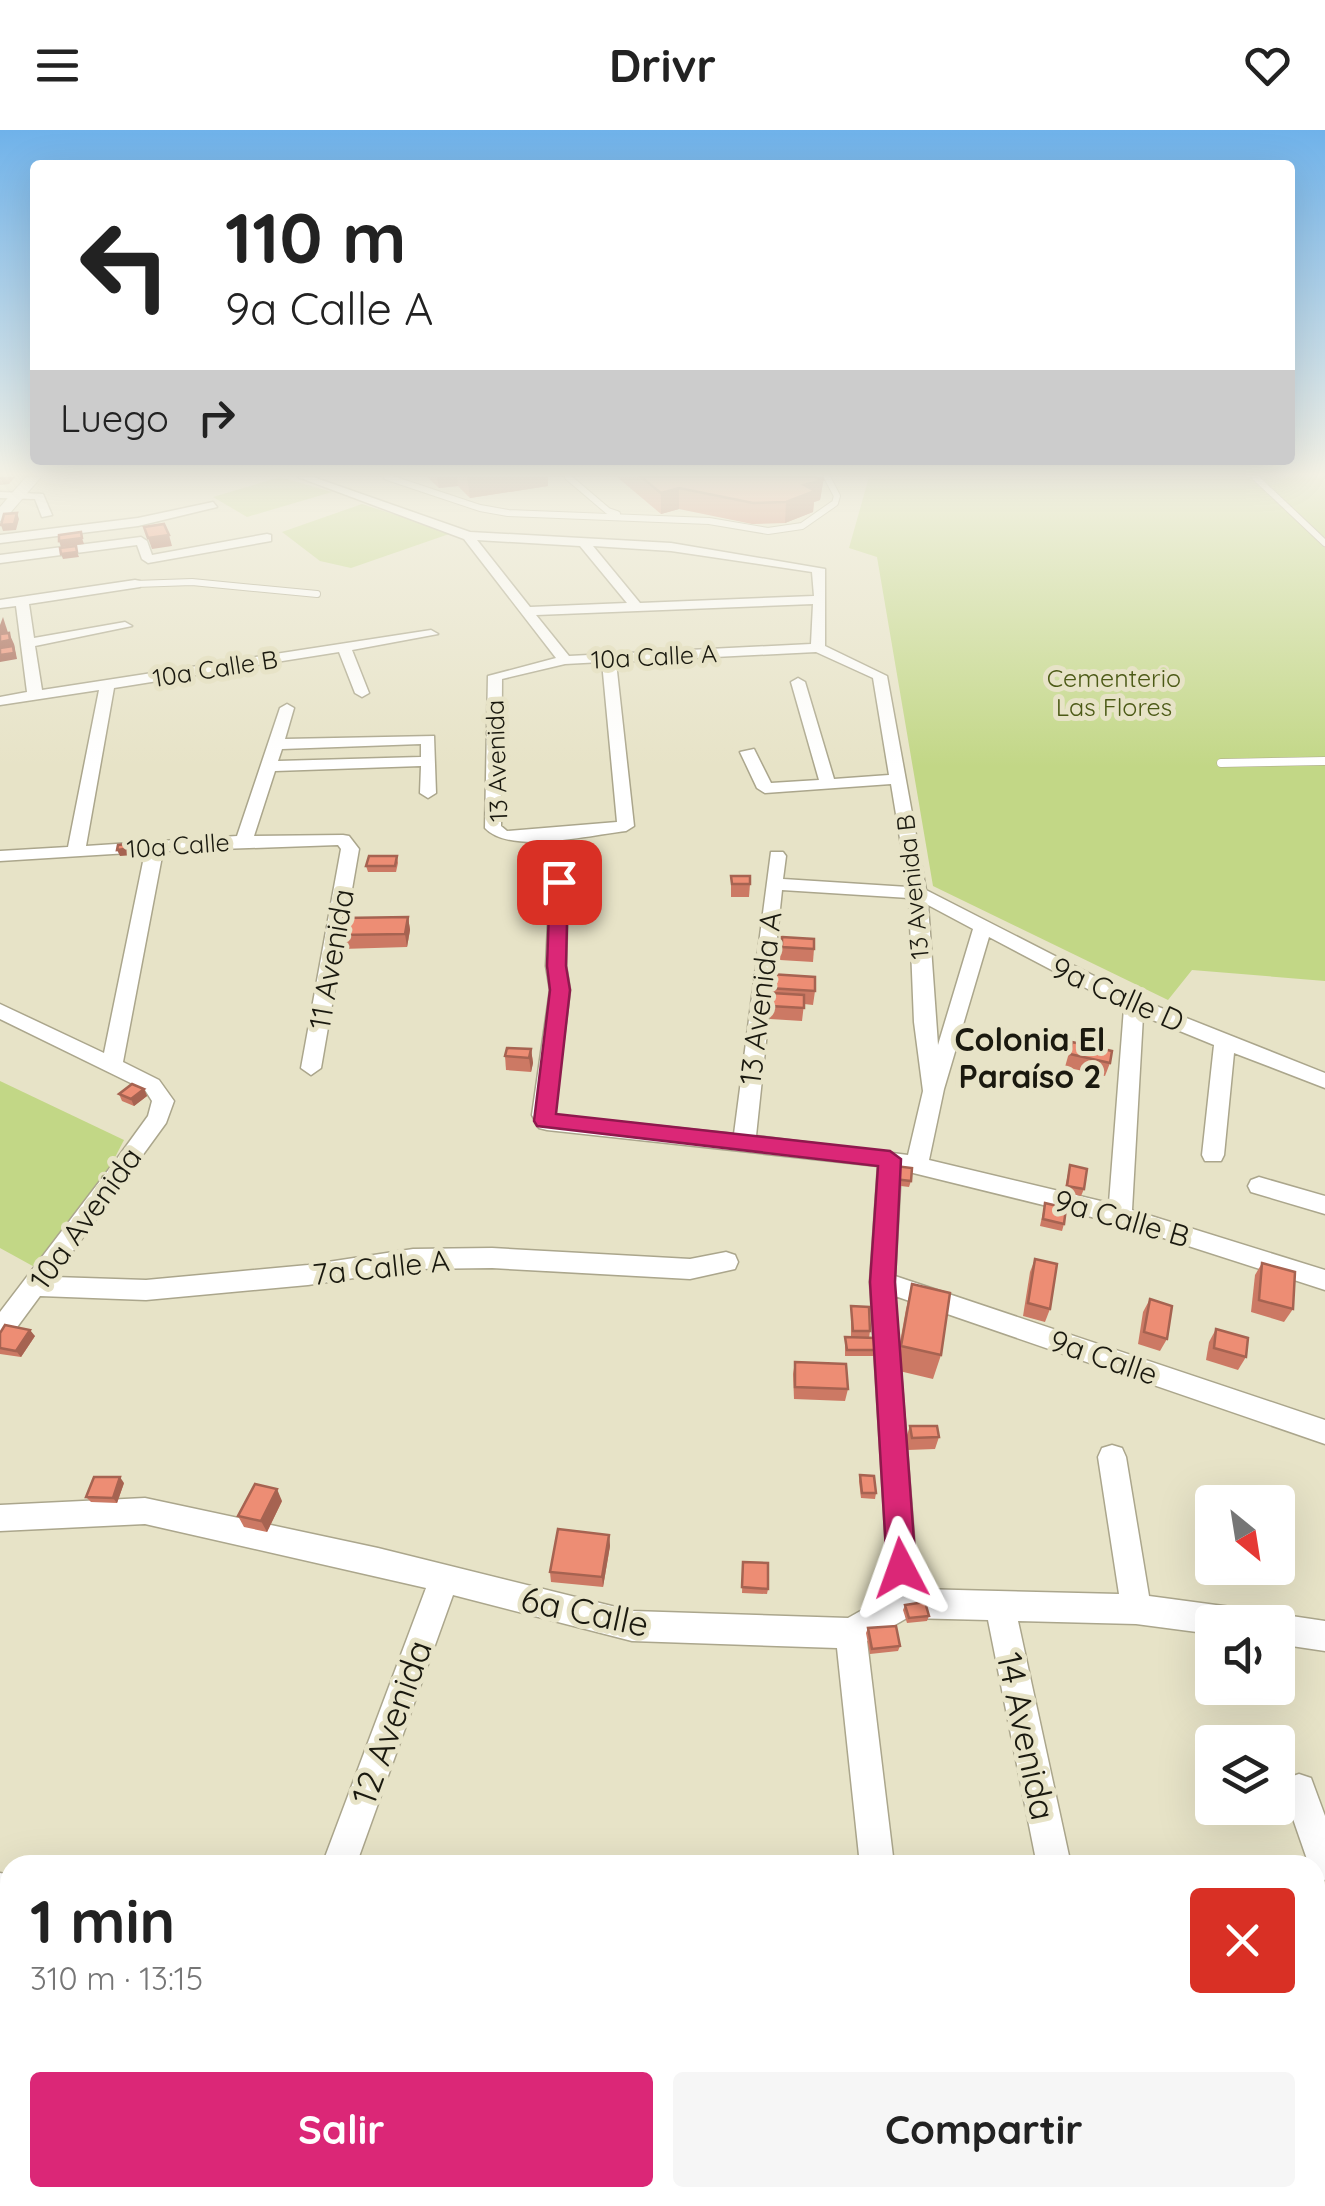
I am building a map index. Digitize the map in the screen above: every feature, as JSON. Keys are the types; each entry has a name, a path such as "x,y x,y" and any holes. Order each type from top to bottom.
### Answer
{"street":[{"path":"499,574 565,660"},
{"path":"609,574 636,606"},
{"path":"818,648 820,574"},
{"path":"0,604 135,584"},
{"path":"22,600 35,695"},
{"path":"528,610 818,600"},
{"path":"28,643 125,626"},
{"name":"10a Calle B","path":"0,700 431,634"},
{"path":"344,647 362,693"},
{"name":"10a Calle A","path":"494,678 565,660 818,648"},
{"name":"13 Avenida B","path":"818,648 880,676 918,893 924,1022 934,1091 903,1163 882,1282 904,1604"},
{"name":"13 Avenida","path":"494,678 493,828 509,837 620,829 628,824 609,658"},
{"path":"798,682 828,784"},
{"path":"76,851 106,685"},
{"path":"244,841 288,708"},
{"path":"278,744 430,739 428,793"},
{"path":"748,752 765,788 900,778"},
{"path":"268,766 429,761"},
{"name":"10a Calle","path":"0,856 340,838 350,850"},
{"path":"0,1011 112,1066 154,847"},
{"name":"11 Avenida","path":"312,1068 350,850"},
{"name":"13 Avenida A","path":"744,1141 777,856"},
{"name":"9a Calle B","path":"559,882 556,966 560,990 543,1115 550,1124 744,1141 903,1163 1120,1215 1325,1280"},
{"path":"774,884 918,893"},
{"name":"9a Calle D","path":"918,893 982,930 1134,1005 1325,1081"},
{"path":"934,1091 982,930"},
{"path":"1120,1215 1134,1005"},
{"path":"1213,1154 1225,1041"},
{"name":"10a Avenida","path":"0,1331 158,1118 164,1102 158,1089 112,1066"},
{"path":"1259,1186 1325,1205"},
{"name":"7a Calle A","path":"36,1286 146,1290 308,1275 412,1259 492,1258 690,1269 726,1262"},
{"name":"9a Calle","path":"882,1282 1325,1432"},
{"path":"1112,1458 1136,1609"},
{"name":"6a Calle","path":"0,1518 145,1511 632,1626 851,1634"},
{"name":"12 Avenida","path":"343,1855 444,1579"},
{"path":"876,1855 851,1634 904,1604 1136,1609 1195,1617"},
{"name":"14 Avenida","path":"1000,1606 1052,1855"},
{"path":"1295,1632 1325,1636"},
{"path":"1299,1790 1322,1855"}],"lane":[{"path":"135,584 192,582 317,594"},
{"path":"1221,763 1325,761"}],"green space":[{"name":"Cementerio Las Flores","path":"880,574 1325,574 1325,981 1192,970 1168,1000 933,886"},
{"path":"0,1081 124,1140 96,1194 40,1270 0,1248"}],"building":[{"path":"9,633 10,640 0,642 0,634"},
{"path":"13,646 14,653 0,655 0,648"},
{"path":"134,843 132,848 117,850 118,845"},
{"path":"369,856 397,856 395,866 366,866"},
{"path":"731,876 750,876 750,884 732,884"},
{"path":"408,917 405,934 339,935 343,918"},
{"path":"782,937 814,939 814,949 782,947"},
{"path":"770,974 815,977 815,991 769,988"},
{"path":"772,993 804,995 804,1008 771,1006"},
{"path":"1072,1042 1112,1051 1110,1063 1070,1054"},
{"path":"507,1048 531,1049 529,1058 505,1056"},
{"path":"132,1084 144,1089 131,1099 119,1094"},
{"path":"1070,1165 1087,1169 1084,1189 1067,1186"},
{"path":"895,1166 912,1168 911,1181 894,1179"},
{"path":"1045,1203 1066,1208 1064,1224 1043,1219"},
{"path":"1035,1259 1057,1264 1050,1309 1028,1303"},
{"path":"1262,1263 1295,1272 1293,1309 1259,1300"},
{"path":"912,1284 950,1293 941,1355 901,1346"},
{"path":"1150,1299 1172,1306 1167,1339 1144,1332"},
{"path":"851,1306 869,1307 870,1331 853,1331"},
{"path":"5,1325 30,1330 16,1351 0,1348 0,1333"},
{"path":"1216,1329 1248,1338 1246,1357 1214,1348"},
{"path":"845,1337 876,1338 877,1350 847,1350"},
{"path":"795,1362 846,1364 848,1389 795,1387"},
{"path":"910,1426 937,1426 939,1437 912,1438"},
{"path":"860,1475 874,1476 876,1493 862,1493"},
{"path":"94,1477 120,1477 113,1498 86,1497"},
{"path":"255,1484 277,1489 261,1521 238,1516"},
{"path":"558,1529 609,1535 602,1577 550,1572"},
{"path":"743,1562 768,1563 768,1589 742,1587"},
{"path":"925,1602 929,1616 909,1618 905,1605"},
{"path":"896,1626 900,1646 872,1649 868,1628"}],"district":[{"name":"Colonia El Paraíso 2","path":"1030,1058"}],"route":[{"path":"559,882 556,966 560,990 545,1121 890,1159 882,1282 901,1568"}]}
